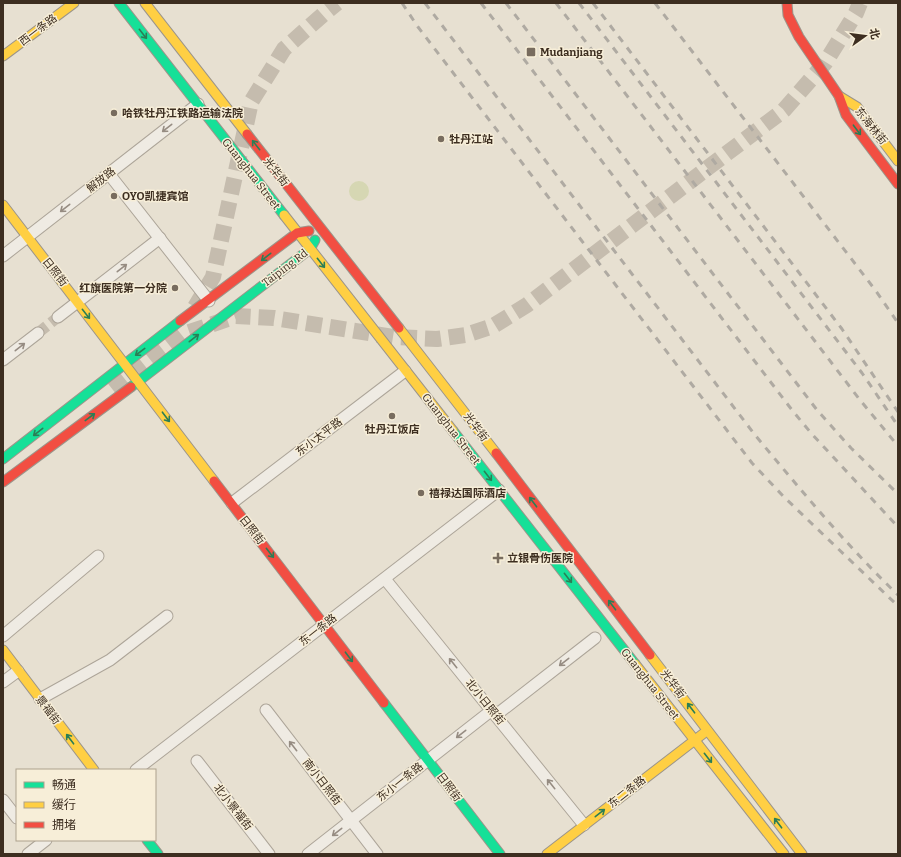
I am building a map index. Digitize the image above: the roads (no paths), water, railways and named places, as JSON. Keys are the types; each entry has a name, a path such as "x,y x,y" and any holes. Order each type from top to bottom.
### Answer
{"main road":[{"name":"西一条路","path":"3,56 74,3"},
{"name":"Guanghua Street","path":"119,3 297,233 784,854"},
{"name":"光华街","path":"145,3 468,416 802,854"},
{"path":"787,3 788,15 799,37 839,96 846,115 898,184"},
{"name":"东海林街","path":"839,96 857,107 898,161"},
{"name":"日照街","path":"3,205 500,854"},
{"name":"Taiping Rd","path":"3,459 125,363 297,233 321,229"},
{"name":"Taiping Rd","path":"3,482 139,381 310,249 321,229"},
{"path":"3,469 112,388 3,474"},
{"name":"景福街","path":"3,650 93,769"},
{"name":"东二条路","path":"547,854 708,730"},
{"path":"148,841 158,854"}],"street":[{"name":"解放路","path":"3,256 198,104"},
{"path":"109,174 209,301"},
{"path":"58,317 160,238"},
{"path":"3,360 38,333"},
{"name":"东小太平路","path":"232,503 406,371"},
{"name":"东一条路","path":"137,769 499,490"},
{"path":"3,636 98,556"},
{"name":"北小日照街","path":"385,579 584,825"},
{"path":"40,699 110,660 167,616"},
{"name":"东小一条路","path":"308,854 428,760 595,638"},
{"path":"3,682 18,671"},
{"name":"南小日照街","path":"266,710 377,854"},
{"name":"北小景福街","path":"197,761 269,854"},
{"path":"3,800 16,817"},
{"path":"33,852 45,841"}],"tunnel":[{"path":"195,307 213,277 251,102 284,49 337,3"},
{"path":"113,390 184,334 236,316 274,318 393,337 437,339 466,335 493,326 527,305 784,110 825,63 856,13 860,3"},
{"path":"38,333 58,317"}],"railway":[{"path":"402,3 418,27 752,463 784,497 898,606"},
{"path":"425,3 755,435 842,537 898,595"},
{"path":"481,3 792,410 811,433 898,527"},
{"path":"506,3 817,410 851,448 898,494"},
{"path":"556,3 860,400 898,446"},
{"path":"579,3 862,373 898,426"},
{"path":"593,3 842,329 898,412"},
{"path":"655,3 876,291 898,323"}],"place":[{"name":"Mudanjiang","path":"531,52"},
{"name":"哈铁牡丹江铁路运输法院","path":"114,113"},
{"name":"牡丹江站","path":"441,139"},
{"name":"OYO凯捷宾馆","path":"114,196"},
{"name":"红旗医院第一分院","path":"175,288"},
{"name":"牡丹江饭店","path":"392,416"},
{"name":"禧禄达国际酒店","path":"421,493"},
{"name":"立银骨伤医院","path":"498,558"}]}
